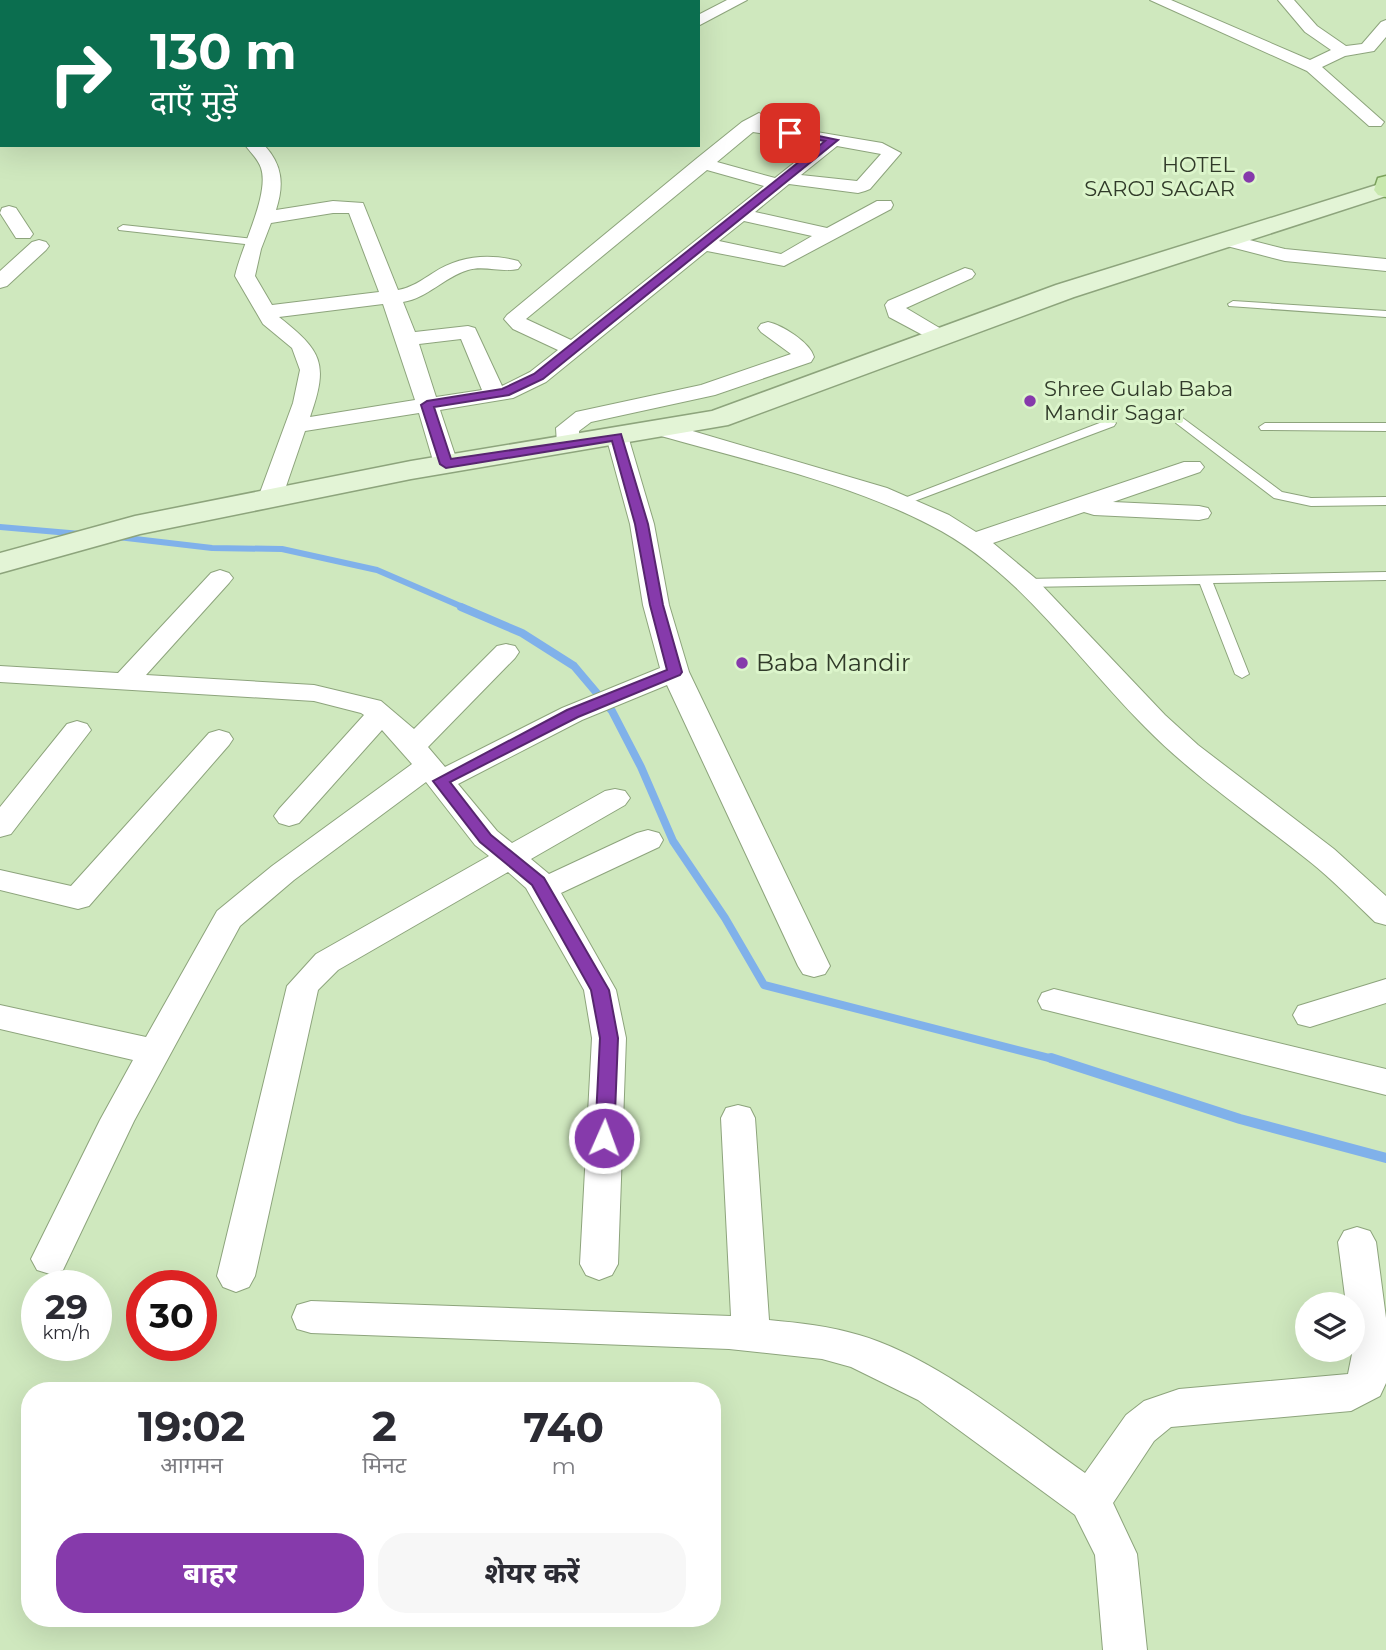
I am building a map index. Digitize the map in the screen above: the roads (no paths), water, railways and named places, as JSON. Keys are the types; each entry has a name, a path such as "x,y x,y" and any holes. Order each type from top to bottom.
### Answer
{"street":[{"path":"700,20 739,0"},
{"path":"1158,0 1232,30 1313,68 1383,120"},
{"path":"1286,0 1305,23 1337,46 1336,53"},
{"path":"1313,68 1313,65 1336,53 1366,50 1373,46 1386,25"},
{"path":"573,349 520,325 514,319 702,163 753,122 882,148 892,153 864,185 858,187 781,181 702,163"},
{"path":"295,426 505,393 538,377 833,140"},
{"path":"256,147 265,155 273,181 246,276 270,320 300,345 311,370 270,498"},
{"path":"0,564 47,548 135,525 446,464 718,419 1065,291 1386,187"},
{"path":"703,244 784,260 884,205"},
{"path":"264,218 333,207 356,207 408,339 446,464"},
{"path":"0,282 31,240 10,212"},
{"path":"740,214 831,235"},
{"path":"1226,240 1251,250 1386,265"},
{"path":"266,312 392,298 419,291 466,264 511,265"},
{"path":"941,337 896,313 895,305 965,274"},
{"path":"568,444 567,428 584,417 707,390 803,357 802,352 768,328"},
{"path":"408,339 468,332 495,394"},
{"path":"662,429 879,493 940,520 974,541 1026,583 1155,721 1188,751 1323,856 1386,914"},
{"path":"617,436 642,524 656,605 674,672 814,966"},
{"path":"974,541 1192,467"},
{"path":"1076,507 1199,513"},
{"path":"125,682 220,578"},
{"path":"50,1259 117,1120 228,919 283,873 427,764 506,652"},
{"path":"427,764 572,714 674,672"},
{"path":"0,674 314,693 371,707 399,729 485,838 538,881 600,990 609,1038 599,1264"},
{"path":"289,816 380,714"},
{"path":"0,827 77,730"},
{"path":"0,880 78,898 219,739"},
{"path":"236,1276 303,986 327,962 615,798"},
{"path":"542,889 648,840"},
{"path":"1310,1015 1386,991"},
{"path":"1054,1001 1386,1082"},
{"path":"0,1017 155,1052"},
{"path":"738,1118 751,1334"},
{"path":"1090,1501 1140,1429 1157,1414 1179,1407 1351,1392 1366,1384 1371,1351 1357,1242"},
{"path":"311,1317 751,1334 822,1342 860,1352 932,1388 1090,1501 1116,1554 1125,1650"}],"lane":[{"path":"123,228 254,242"},
{"path":"1233,304 1386,314"},
{"path":"1180,420 1278,495 1311,502 1386,501"},
{"path":"900,502 1110,423"},
{"path":"1265,427 1386,427"},
{"path":"1026,583 1386,576"},
{"path":"1205,579 1242,674"}],"waterway":[{"path":"0,527 81,534"},
{"path":"118,537 212,548 282,549 377,570 465,608"},
{"path":"461,607 522,633 574,666 612,711 641,767 673,841 725,918 764,985 1057,1060"},
{"path":"1051,1058 1240,1119 1386,1158"}],"place":[{"name":"HOTEL SAROJ SAGAR","path":"1249,177"},
{"name":"Shree Gulab Baba Mandir Sagar","path":"1030,401"},
{"name":"Baba Mandir","path":"742,663"}]}
